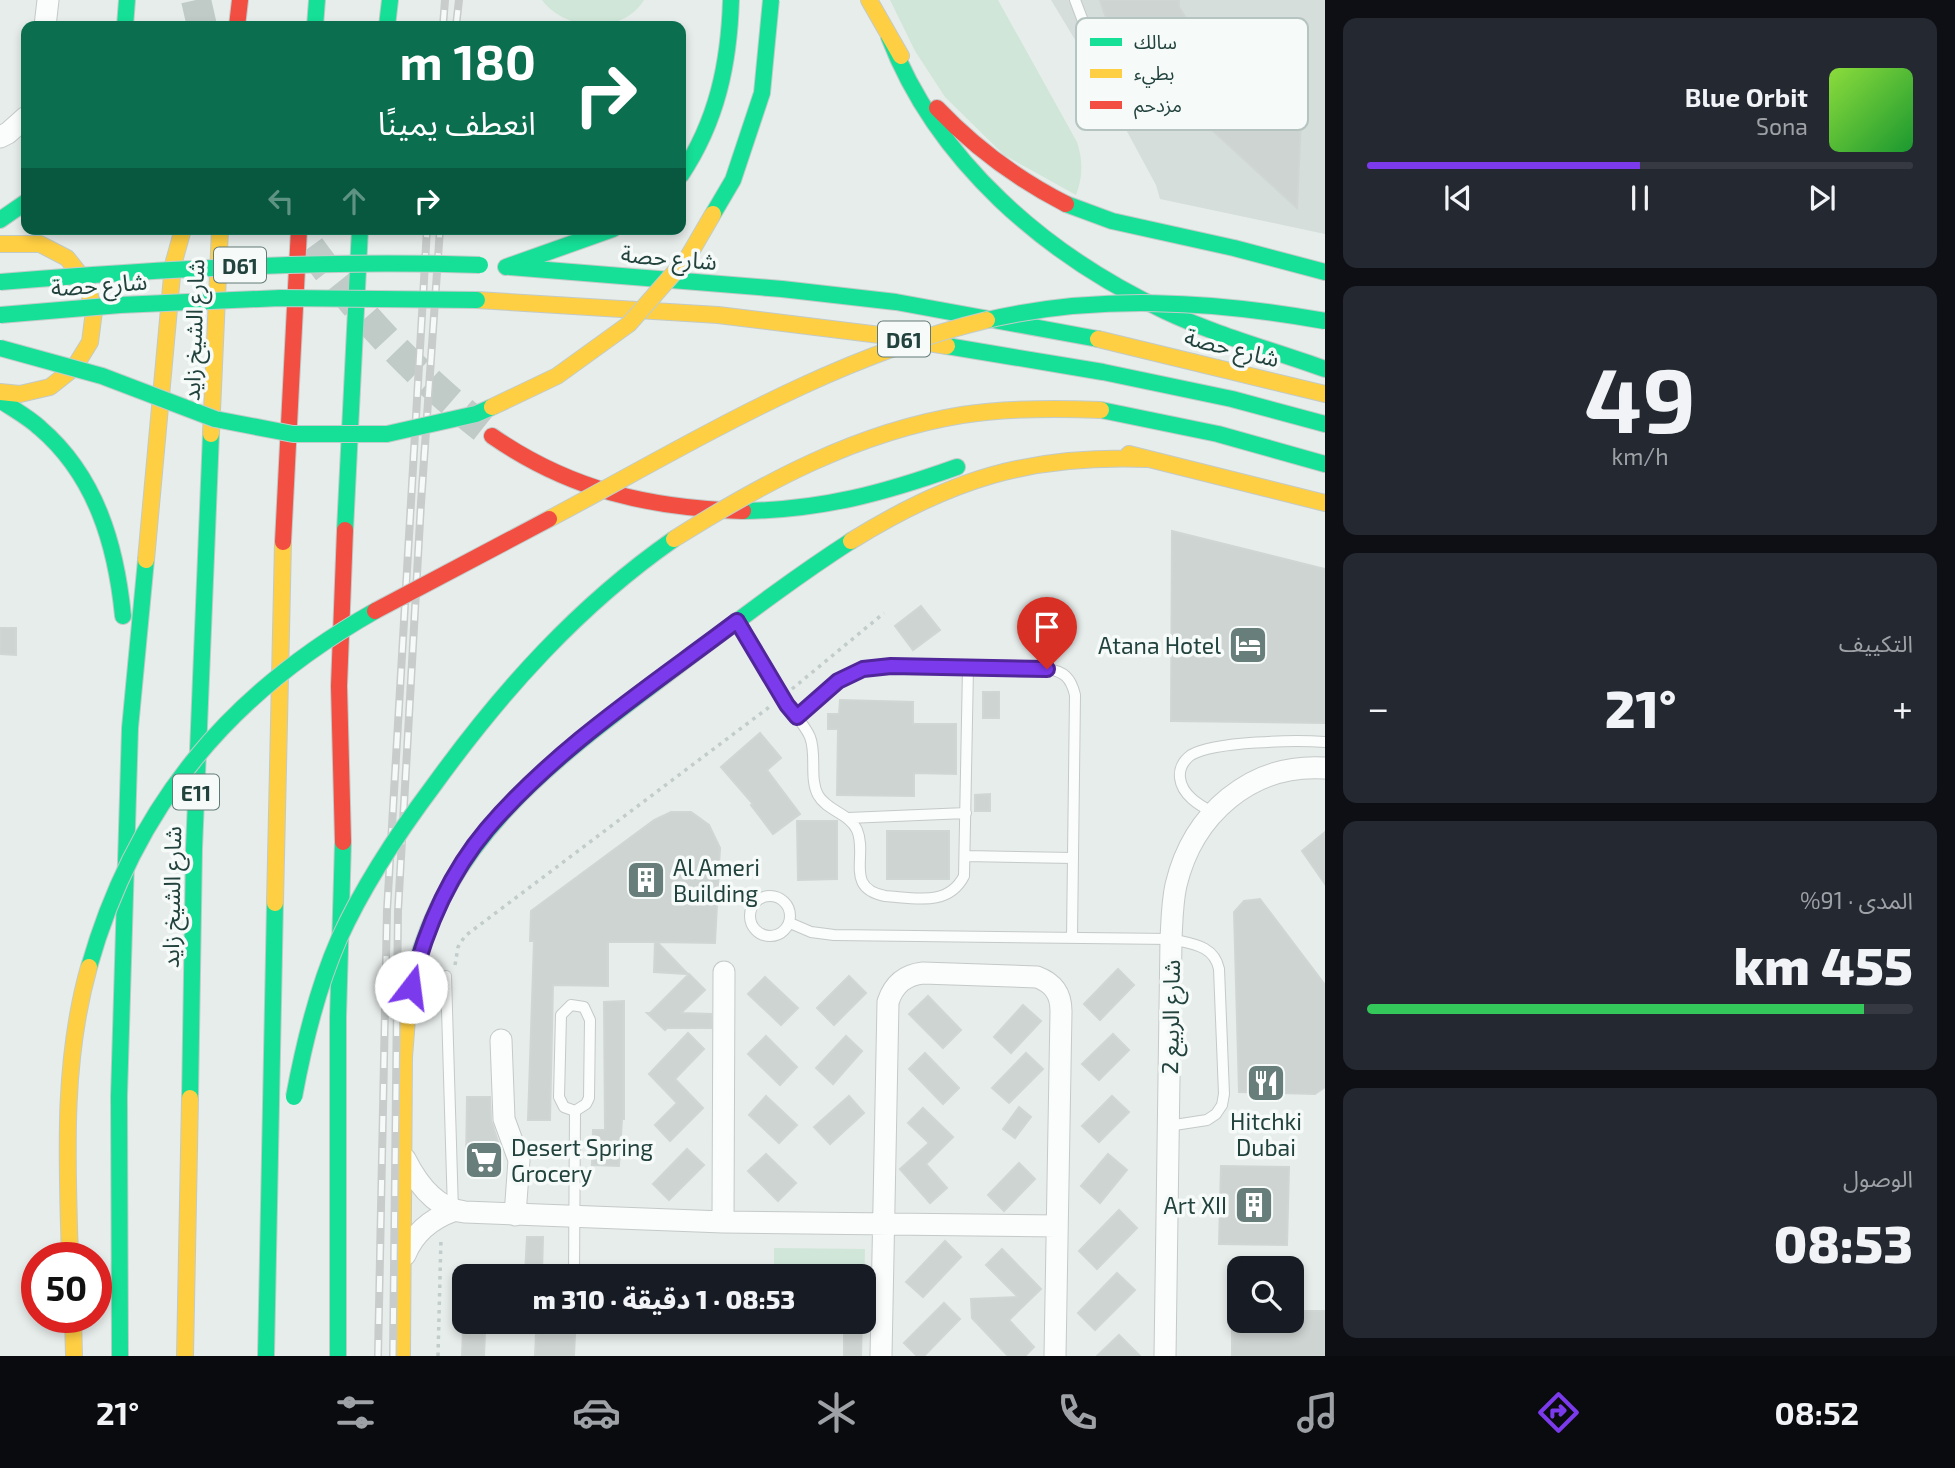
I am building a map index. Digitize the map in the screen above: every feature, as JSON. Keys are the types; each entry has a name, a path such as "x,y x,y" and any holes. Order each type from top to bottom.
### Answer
{"main road":[{"path":"125,21 127,0"},
{"path":"238,21 240,0"},
{"path":"315,21 317,0"},
{"path":"374,21 376,0"},
{"path":"388,21 390,0"},
{"path":"686,167 702,141 722,83 728,53 731,0"},
{"path":"0,348 102,376 192,412 226,422 295,434 354,436 402,432 471,416 505,404 568,370 624,329 673,279 694,251 729,191 754,125 768,57 771,0"},
{"path":"869,0 921,87 953,124 989,157 1028,185 1094,215 1213,242 1325,272"},
{"path":"889,37 912,89 943,134 984,181 1054,243 1107,280 1165,311 1325,369"},
{"path":"0,220 21,205"},
{"path":"120,1356 119,1096 130,728 166,331 173,265 181,235"},
{"name":"شارع الشيخ زايد","path":"185,1356 194,849 220,235"},
{"path":"267,1356 283,537 299,235"},
{"path":"338,1356 338,1017 343,861 340,686 349,421 360,235"},
{"path":"506,267 596,235"},
{"path":"0,244 40,244 67,258 86,282 94,311 90,342 74,368 50,387 20,394 0,392"},
{"name":"شارع حصة","path":"0,282 299,262 480,265 782,289 896,302 1041,327 1325,394"},
{"name":"شارع حصة","path":"0,315 134,304 280,298 477,300 718,315 880,335 1103,372 1232,399 1325,424"},
{"path":"70,1242 67,1148 70,1073 82,999 101,927 131,859 168,794 190,764 232,718 297,660 390,603 785,392 859,359 914,339 1003,316 1084,305 1141,302 1234,306 1325,321"},
{"path":"0,400 39,428 64,453 85,481 102,513 114,546 120,581 130,728"},
{"path":"294,1103 305,1043 324,978 345,927 399,832 481,720 556,634 598,596 652,554 738,499 863,440 928,422 981,412 1061,408 1101,410 1218,434 1325,464"},
{"path":"492,436 522,457 555,474 590,487 659,503 726,510 794,509 839,502 894,489 976,461"},
{"path":"1052,446 1088,446 1115,450 1325,503"},
{"path":"402,1356 406,1060 411,987 429,929 458,871 485,831 552,763 795,577 863,533 922,502 1006,469 1043,463 1116,458 1146,459"},
{"path":"322,1356 326,1267 337,1192"},
{"path":"73,1333 74,1356"}],"street":[{"path":"46,21 48,0"},
{"path":"0,137 21,122"},
{"name":"شارع الربيع 2","path":"1165,1356 1171,939 1174,897 1185,858 1212,812 1240,789 1273,774 1308,767 1325,768"},
{"path":"723,1223 724,972"},
{"path":"881,1356 888,1002 897,984 913,974 923,973 1037,976 1046,980 1058,993 1061,1011 1055,1356"},
{"path":"501,1040 504,1119 519,1160 515,1215"},
{"path":"405,1158 431,1196 459,1212"},
{"path":"403,1260 412,1241 426,1226 459,1212 723,1223 1057,1226"}],"lane":[{"path":"1075,0 1082,18"},
{"path":"737,621 812,743 818,795 848,818 858,834 860,877 877,895 932,899 949,895 964,876 968,668"},
{"path":"797,717 838,681 863,669 884,666 1058,671 1067,676 1073,684 1075,695 1072,938"},
{"path":"1212,812 1188,795 1181,783 1183,762 1191,755 1201,751 1256,743 1325,742"},
{"path":"848,818 966,813"},
{"path":"966,856 1073,858"},
{"path":"790,923 811,932 834,934 1171,939 1206,948 1217,961 1224,1094 1222,1105 1216,1114 1207,1120 1168,1126"},
{"path":"446,976 459,1212"},
{"path":"571,1005 584,1007 590,1020 586,1104 575,1111 560,1103 561,1015 571,1005"},
{"path":"574,1264 575,1111"}],"path":[{"path":"446,976 454,970 458,947 465,936 783,698 884,613"},
{"path":"438,1356 441,1228 454,1228 459,1212"}],"shaded area":[{"path":"1051,0 1325,0 1325,234 1160,199 1156,185 1126,130 1308,130 1308,18 1076,18 1076,41"}],"green space":[{"path":"542,0 644,0 634,12 618,21 573,21 552,10"},
{"path":"890,0 998,0 1077,142 1081,168 1076,195 1004,155 945,97 915,51"},
{"path":"774,1248 865,1249 865,1264 774,1264"}],"building":[{"path":"1100,0 1179,0 1179,7 1186,18 1106,18"},
{"path":"1212,130 1301,130 1297,208"},
{"name":"Atana Hotel","path":"1172,531 1325,569 1325,723 1171,721"},
{"path":"921,606 940,630 913,650 895,626"},
{"path":"0,628 16,628 16,655 0,654"},
{"path":"983,692 999,692 999,718 983,718"},
{"path":"840,700 913,702 913,724 956,724 956,774 914,773 914,796 837,795 838,729 828,729 828,714 839,714"},
{"path":"760,733 781,758 767,770 800,814 773,834 751,805 753,804 721,767"},
{"path":"990,794 990,811 975,811 975,795"},
{"name":"Al Ameri Building","path":"671,812 691,812 709,825 720,848 715,943 657,942 688,974 654,972 655,942 608,942 608,986 553,985 550,1120 528,1120 534,941 530,941 531,911 654,820"},
{"path":"797,821 837,821 837,879 798,880"},
{"path":"887,831 949,831 949,879 887,879"},
{"path":"1325,832 1325,884 1302,851"},
{"path":"1260,899 1325,985 1325,1087 1315,1094 1239,1092 1234,912 1244,901"},
{"path":"1118,969 1134,985 1100,1020 1084,1004"},
{"path":"689,974 705,990 681,1013 711,1014 711,1028 665,1030 647,1013"},
{"path":"849,976 866,993 834,1025 817,1008"},
{"path":"765,977 798,1008 781,1025 748,994"},
{"path":"928,996 961,1030 943,1048 909,1014"},
{"path":"624,1001 624,1119 619,1166 592,1165 593,1130 605,1130 604,1002"},
{"path":"1023,1005 1041,1021 1011,1053 994,1037"},
{"path":"688,1033 704,1049 675,1079 703,1108 670,1141 655,1125 677,1103 649,1074"},
{"path":"1113,1034 1129,1050 1099,1080 1082,1064"},
{"path":"766,1036 797,1067 780,1085 748,1054"},
{"path":"846,1036 862,1051 833,1084 816,1068"},
{"path":"925,1053 959,1088 943,1104 909,1069"},
{"path":"1026,1053 1043,1069 1009,1103 992,1088"},
{"path":"766,1096 797,1125 779,1143 749,1115"},
{"path":"849,1096 864,1113 830,1144 814,1127"},
{"path":"1112,1096 1129,1112 1099,1142 1082,1126"},
{"path":"467,1097 490,1097 491,1120 498,1142 498,1167 466,1166"},
{"path":"1019,1107 1031,1117 1015,1138 1003,1129"},
{"path":"923,1108 953,1137 926,1164 947,1188 930,1203 900,1169 929,1143 908,1123"},
{"path":"687,1149 704,1165 669,1200 653,1184"},
{"path":"766,1154 796,1183 778,1201 748,1171"},
{"path":"1108,1154 1127,1170 1100,1203 1081,1186"},
{"path":"1019,1163 1035,1179 1004,1211 988,1195"},
{"name":"Art XII","path":"1221,1166 1289,1167 1287,1245 1219,1244"},
{"path":"1119,1210 1137,1228 1097,1269 1079,1251"},
{"path":"527,1237 543,1237 542,1264 526,1264"},
{"path":"945,1241 961,1257 923,1297 906,1282"},
{"path":"1002,1249 1041,1289 1009,1320 1034,1347 1025,1356 1008,1356 972,1318 971,1299 1018,1297 986,1265"},
{"path":"1117,1273 1135,1290 1095,1330 1078,1313"},
{"path":"944,1303 960,1319 924,1356 917,1356 904,1343"},
{"path":"1304,1311 1325,1311 1325,1356 1232,1356 1232,1333 1304,1333"},
{"path":"463,1334 485,1334 484,1356 462,1356"},
{"path":"536,1334 575,1335 574,1356 535,1356"},
{"path":"844,1334 862,1334 861,1356 844,1356"},
{"path":"1119,1335 1140,1356 1097,1356"}],"tunnel":[{"path":"196,0 201,21"},
{"path":"310,247 390,344 483,428"}],"railway":[{"path":"443,21 445,0"},
{"path":"457,21 459,0"},
{"path":"378,1356 387,911 427,235"},
{"path":"393,1356 398,911 440,235"}],"traffic: fast":[{"path":"125,21 127,0"},
{"path":"315,21 317,0"},
{"path":"388,21 390,0"},
{"path":"686,167 704,134 719,91 727,47 731,0"},
{"path":"713,214 733,180 762,93 771,0"},
{"path":"889,37 910,82 936,125 966,164 1000,200 1038,233 1078,262 1165,311 1224,335 1325,369"},
{"path":"1066,204 1112,221 1234,248 1325,272"},
{"path":"0,220 21,205"},
{"path":"345,530 360,235"},
{"path":"506,267 596,235"},
{"path":"0,282 240,267 480,265"},
{"path":"510,267 782,289 896,302 1098,339"},
{"path":"0,315 120,305 280,298 477,300"},
{"path":"987,320 1071,306 1156,303 1241,309 1325,321"},
{"path":"947,346 1103,372 1232,399 1325,424"},
{"path":"0,348 102,376 215,419 293,434 387,434 476,414 492,407"},
{"path":"0,400 35,424 59,447 89,490 100,513 115,563 123,616"},
{"path":"1101,410 1218,434 1325,464"},
{"path":"190,1098 194,849 211,434"},
{"path":"743,511 799,507 852,498 904,485 957,467"},
{"path":"294,1097 312,1016 331,958 359,898 395,840 460,750 544,652 606,592 674,539"},
{"path":"415,970 432,920 456,875 485,833 519,796 557,761 638,696 764,601 851,541"},
{"path":"120,1356 119,1096 130,728 146,560"},
{"path":"89,967 109,909 133,855 161,805 195,759 233,717 276,678 323,643 375,611"},
{"path":"338,1356 338,1017 343,842"},
{"path":"266,1356 275,903"}],"traffic: slow":[{"path":"869,0 901,56"},
{"path":"492,407 557,376 629,324 688,257 713,214"},
{"path":"146,560 173,265 181,235"},
{"path":"211,434 220,235"},
{"path":"0,244 40,244 67,258 86,282 94,311 90,342 74,368 50,387 20,394 0,392"},
{"path":"477,300 718,315 947,346"},
{"path":"549,519 762,405 816,380 928,336 987,320"},
{"path":"1098,339 1325,394"},
{"path":"674,539 742,498 812,462 885,434 923,423 979,413 1032,409 1101,410"},
{"path":"1129,454 1325,503"},
{"path":"851,541 923,501 992,475 1064,461 1146,459"},
{"path":"275,903 283,542"},
{"path":"70,1242 70,1075 80,1003 89,967"},
{"path":"402,1356 404,1057 408,1007 415,970"},
{"path":"185,1356 190,1098"},
{"path":"73,1333 74,1356"}],"traffic: jam":[{"path":"238,21 240,0"},
{"path":"937,108 997,162 1066,204"},
{"path":"283,542 299,235"},
{"path":"492,436 551,470 611,493 675,506 743,511"},
{"path":"375,611 549,519"},
{"path":"343,842 339,686 345,530"}],"place":[{"name":"Atana Hotel","path":"1248,645"},
{"name":"Al Ameri Building","path":"646,880"},
{"name":"Hitchki Dubai","path":"1266,1083"},
{"name":"Desert Spring Grocery","path":"484,1160"},
{"name":"Art XII","path":"1254,1205"}],"route":[{"path":"411,987 418,959 442,899 485,831 552,763 737,621 787,705 797,717 838,681 850,674 877,666 1047,669"}]}
